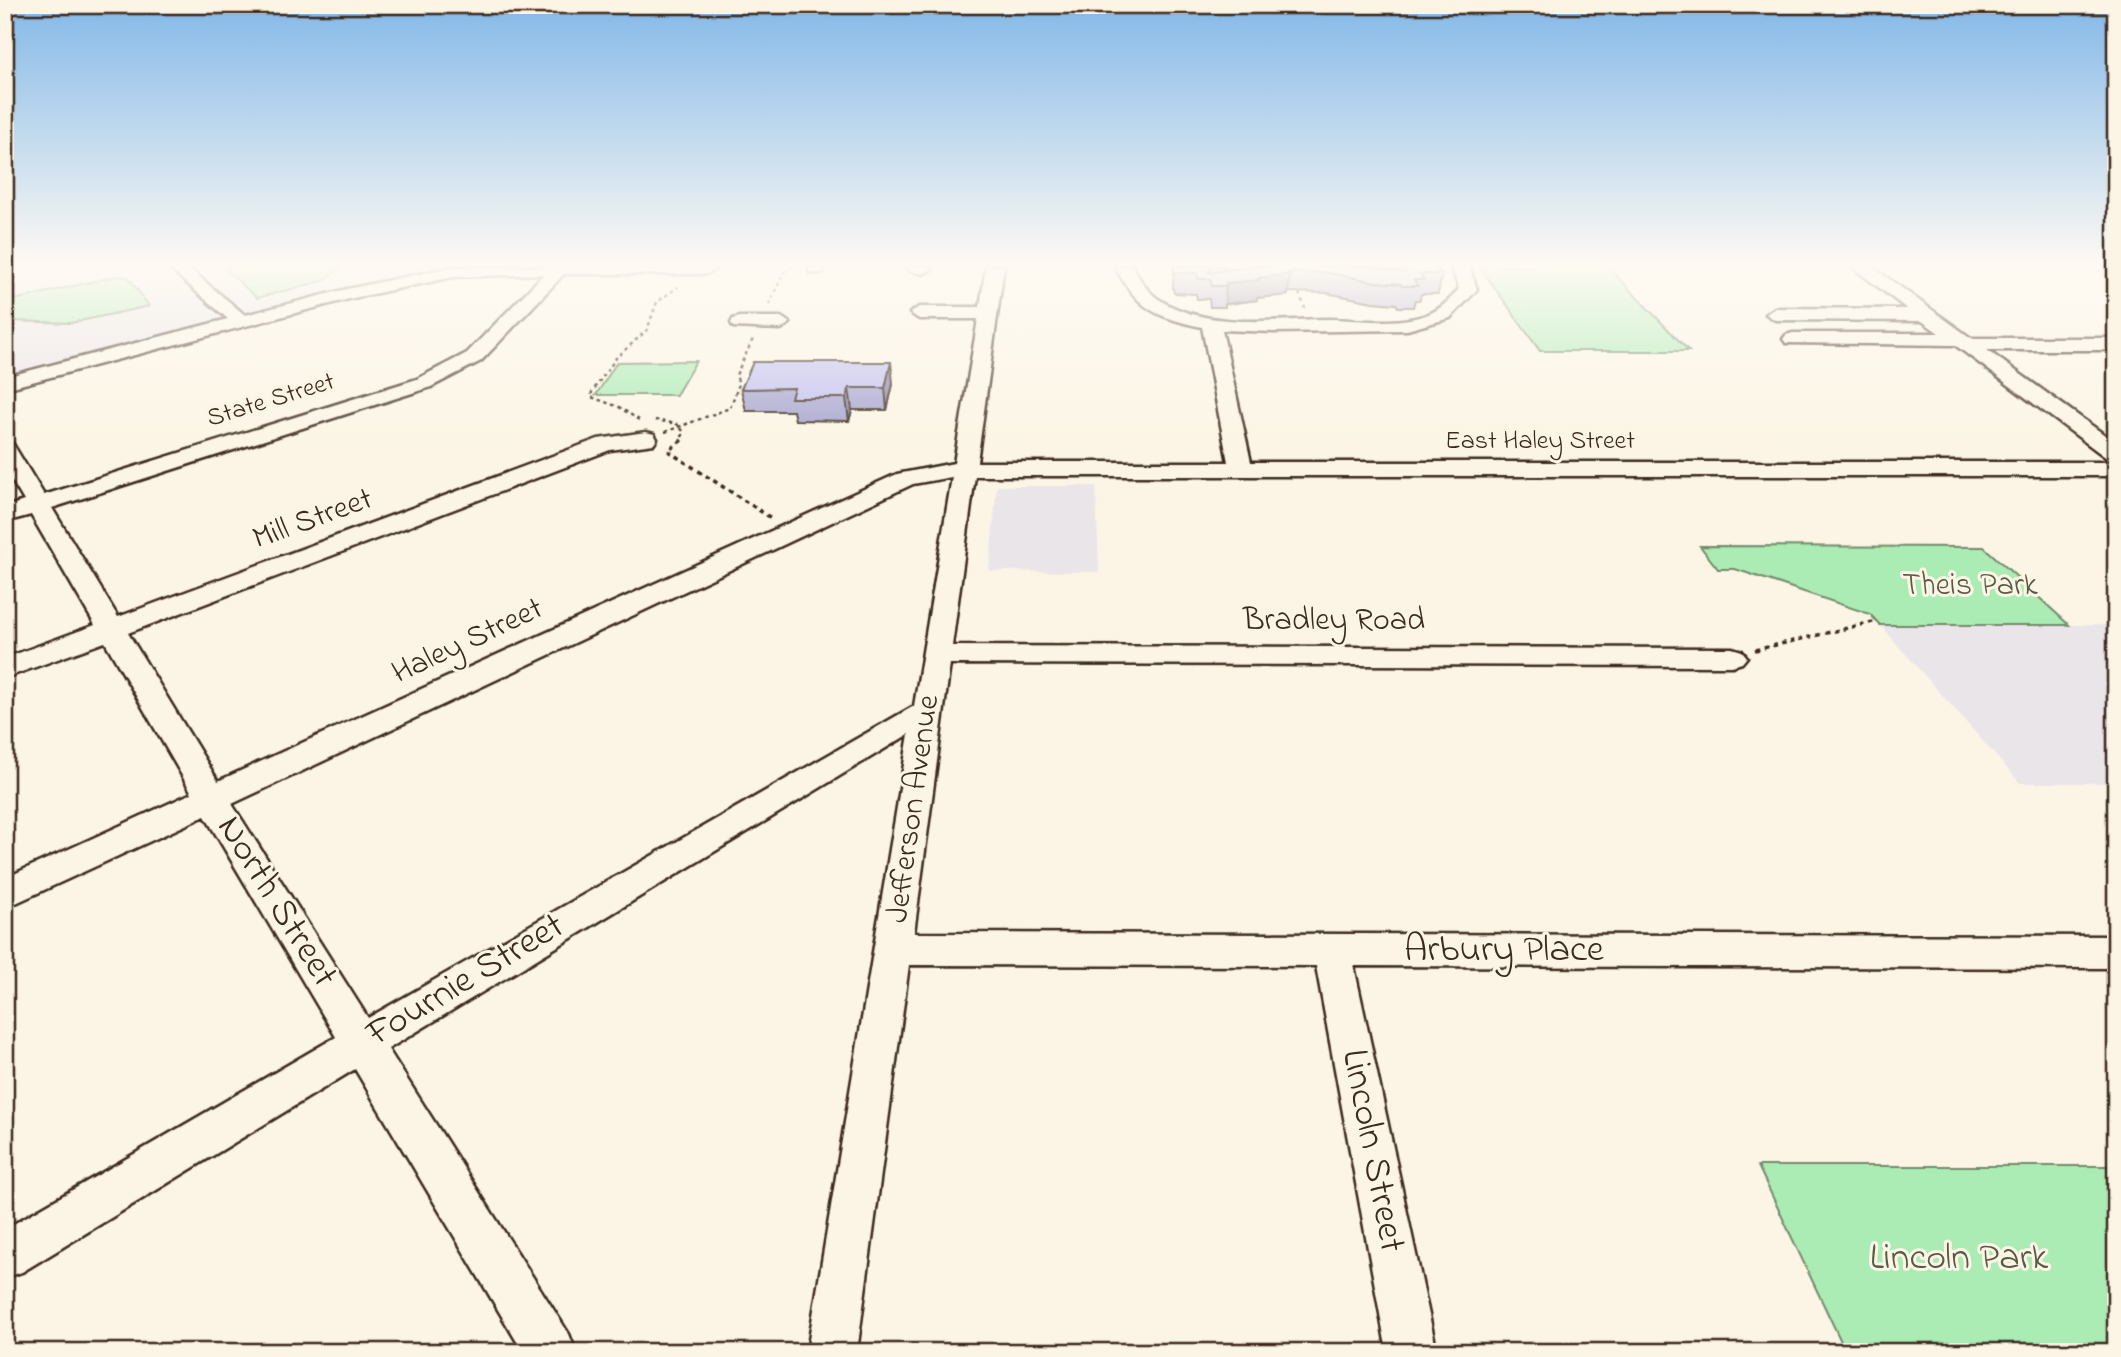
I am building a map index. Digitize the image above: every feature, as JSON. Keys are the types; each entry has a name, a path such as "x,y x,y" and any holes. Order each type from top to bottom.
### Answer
{"street":[{"path":"5,383 209,329"},
{"name":"State Street","path":"22,509 424,383 452,371 474,357 501,329"},
{"name":"Jefferson Avenue","path":"832,1352 986,329"},
{"path":"1212,329 1241,470"},
{"path":"1946,329 2116,454"},
{"path":"1793,339 2116,344"},
{"name":"Mill Street","path":"5,669 606,444 647,426"},
{"name":"North Street","path":"5,449 22,509 114,629 212,799 551,1352"},
{"name":"East Haley Street","path":"965,469 2116,469"},
{"name":"Haley Street","path":"5,894 905,479 930,472 965,469"},
{"name":"Bradley Road","path":"937,655 1732,657"},
{"name":"Fournie Street","path":"5,1255 886,733 928,711"},
{"name":"Arbury Place","path":"893,949 2116,952"},
{"name":"Lincoln Street","path":"1332,950 1412,1352"}],"path":[{"path":"647,329 616,358 591,397 619,407 647,426 682,426 730,408 739,384 736,375 758,329"},
{"path":"647,426 682,426"},
{"path":"682,426 683,439 668,451 778,522"},
{"path":"1732,657 1877,621"}],"shaded area":[{"path":"5,329 181,329 5,375"},
{"path":"997,486 1096,486 1099,572 989,571"},
{"path":"1880,625 2116,625 2116,783 2020,783"}],"green space":[{"path":"1524,329 1668,329 1689,351 1540,351"},
{"path":"696,361 676,395 596,395 617,362"},
{"name":"Theis Park","path":"1700,546 1984,547 2069,625 1880,625 1870,614 1735,569 1718,569"},
{"name":"Lincoln Park","path":"1758,1166 2116,1166 2116,1352 1846,1352"}],"building":[{"path":"753,362 891,362 885,388 849,388 846,398 791,398 794,388 741,389"}]}
